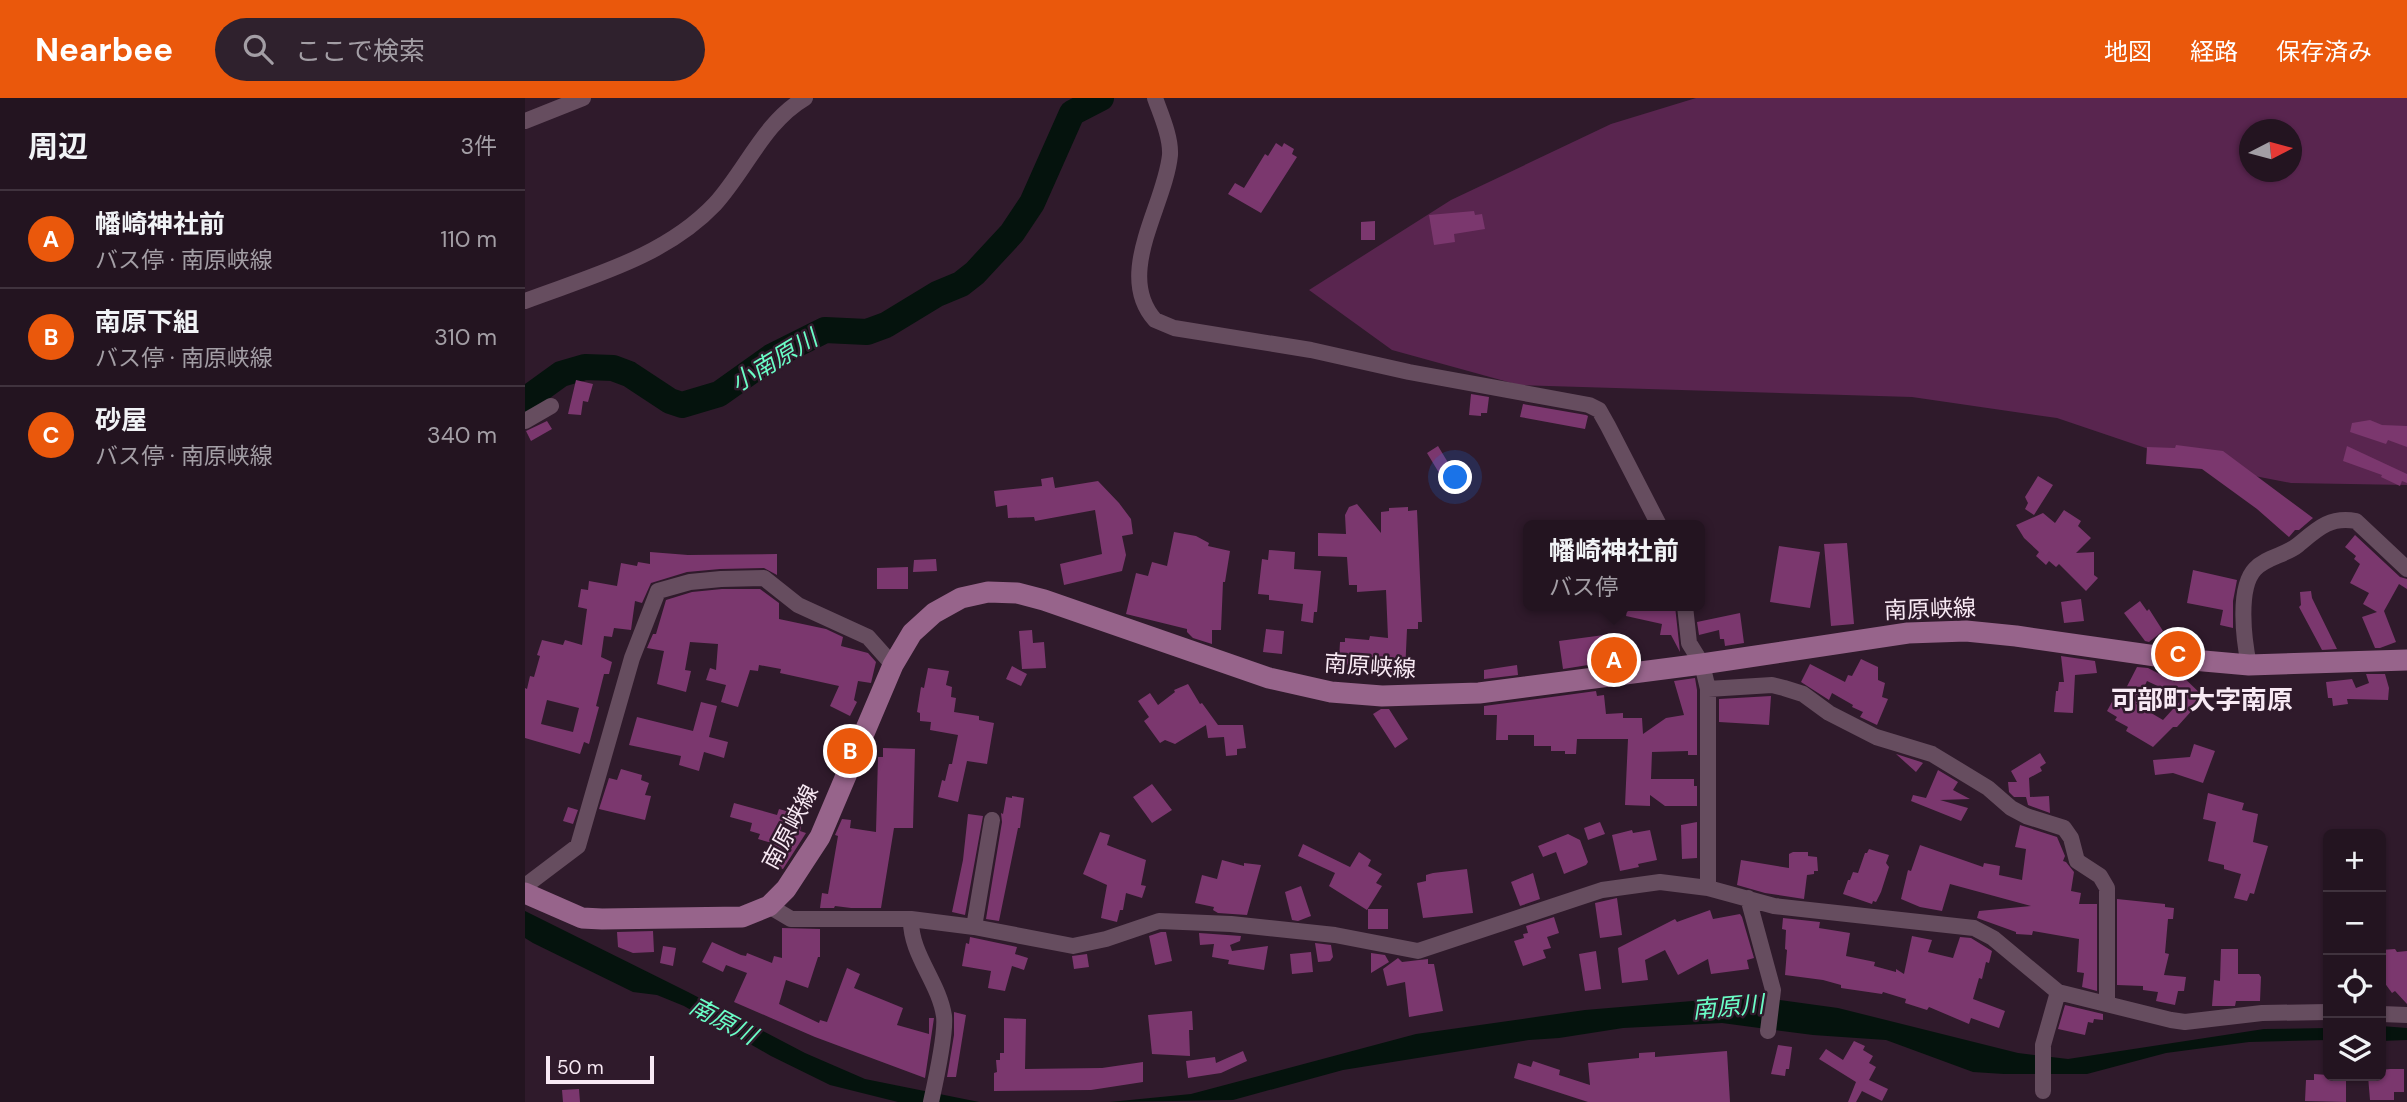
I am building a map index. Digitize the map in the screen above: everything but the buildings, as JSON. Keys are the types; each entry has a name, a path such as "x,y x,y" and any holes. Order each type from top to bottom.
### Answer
{"main road":[{"name":"南原峡線","path":"769,906 786,889 820,837 893,665 912,633 934,613 961,598 988,592 1017,593 1044,600 1269,678 1331,692 1382,696 1479,693 1702,664 1908,633 1966,631 2063,641 2170,658 2249,665 2407,660"},
{"path":"525,893 582,918 741,917 769,906"}],"street":[{"path":"525,121 583,98"},
{"path":"525,301 650,253 687,230 716,203 773,126 792,106 805,98"},
{"path":"1155,98 1165,125 1170,154 1160,197 1142,248 1140,269 1143,297 1155,320 1174,328 1311,350 1409,372 1589,405 1599,410 1657,520"},
{"path":"525,421 551,406"},
{"path":"2249,665 2243,620 2249,581 2254,569 2296,547 2315,529 2346,519 2356,521 2407,569"},
{"path":"525,886 578,846 632,658 658,591 689,582 764,578 798,605 869,637 893,665"},
{"path":"1686,611 1689,643 1702,664 1708,689 1708,888"},
{"path":"1708,689 1772,685 1803,694 1820,708 1876,737 1931,754 1988,788 2011,808 2026,816 2064,828 2071,838 2077,861 2100,876 2107,888 2107,1004"},
{"path":"974,927 992,820"},
{"path":"769,906 790,919 911,919 974,927 1073,946 1106,939 1159,921 1231,924 1335,935 1418,951 1602,890 1660,882 1708,888 1774,906 1974,928 1993,939 2058,992 2185,1022 2262,1013 2323,1012"},
{"path":"1748,898 1773,990 1768,1031"},
{"path":"911,919 919,956 932,981 944,1017 933,1094"},
{"path":"2043,1091 2043,1045 2058,992"},
{"path":"2386,1014 2407,1015"}],"shaded area":[{"path":"1696,98 2407,98 2407,485 2291,483 2193,464 2057,418 1912,397 1519,385 1392,350 1309,290 1451,200 1611,124"}],"water":[{"name":"南原川","path":"525,911 805,1053 865,1079 979,1102 898,1102 830,1085 771,1056 684,1006 657,995 633,992 533,943 525,938"},
{"name":"南原川","path":"1752,996 1838,1008 2018,1053 2068,1059 2264,1029 2323,1028 2323,1040 2249,1042 2166,1053 2087,1074 2004,1074 1973,1072 1886,1040 1813,1035 1722,1023 1623,1028 1343,1070 1233,1100 1110,1102 1191,1094 1416,1034 1585,1010"},
{"path":"2386,1026 2407,1028 2407,1040 2386,1041"}],"waterway":[{"name":"小南原川","path":"525,400 561,374 585,367 613,368 629,374 670,401 682,405 719,394 771,357 825,330 867,332 886,325 937,294 961,284 975,273 1012,233 1032,203 1072,113 1101,98"}],"place":[{"name":"砂屋","path":"2178,654"},
{"name":"幡崎神社前","path":"1614,660"},
{"name":"南原下組","path":"850,751"}],"district":[{"name":"可部町大字南原","path":"2202,700"}]}
